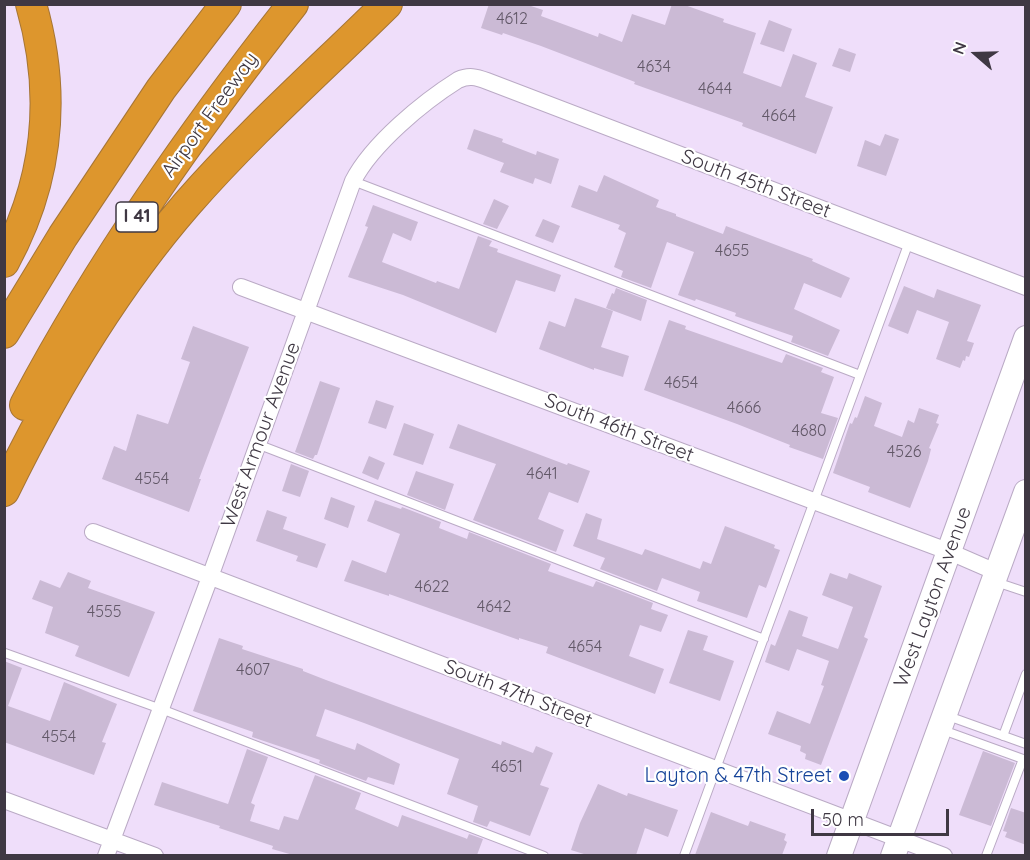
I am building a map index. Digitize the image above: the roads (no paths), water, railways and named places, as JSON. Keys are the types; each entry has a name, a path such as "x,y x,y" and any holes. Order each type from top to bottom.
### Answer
{"highway":[{"path":"4,262 19,236 29,207 45,143 47,106 43,63 31,4"},
{"name":"I 41","path":"4,333 63,236 154,98 226,4"},
{"name":"Airport Freeway","path":"4,445 81,304 133,223 184,147 293,4"},
{"path":"4,491 45,411 73,363 114,299 186,205 225,162 387,4"}],"main road":[{"name":"West Layton Avenue","path":"839,855 1026,338"},
{"path":"896,847 1026,492"}],"street":[{"name":"West Armour Avenue","path":"106,855 210,577 352,181 365,160 409,117 445,88 466,77 474,76 487,81"},
{"name":"South 45th Street","path":"487,81 1026,287"},
{"name":"South 46th Street","path":"241,287 950,552 995,576"},
{"name":"South 47th Street","path":"93,532 852,821 896,847 944,855"},
{"path":"4,800 155,855"}],"lane":[{"path":"352,181 860,375"},
{"path":"684,855 909,242"},
{"path":"257,444 764,639"},
{"path":"995,576 1026,592"},
{"path":"5,653 160,709 544,855"},
{"path":"1003,736 1026,674"},
{"path":"942,721 1026,744"},
{"path":"942,721 1023,759 986,855"}],"place":[{"name":"Layton & 47th Street","path":"844,776"}]}
